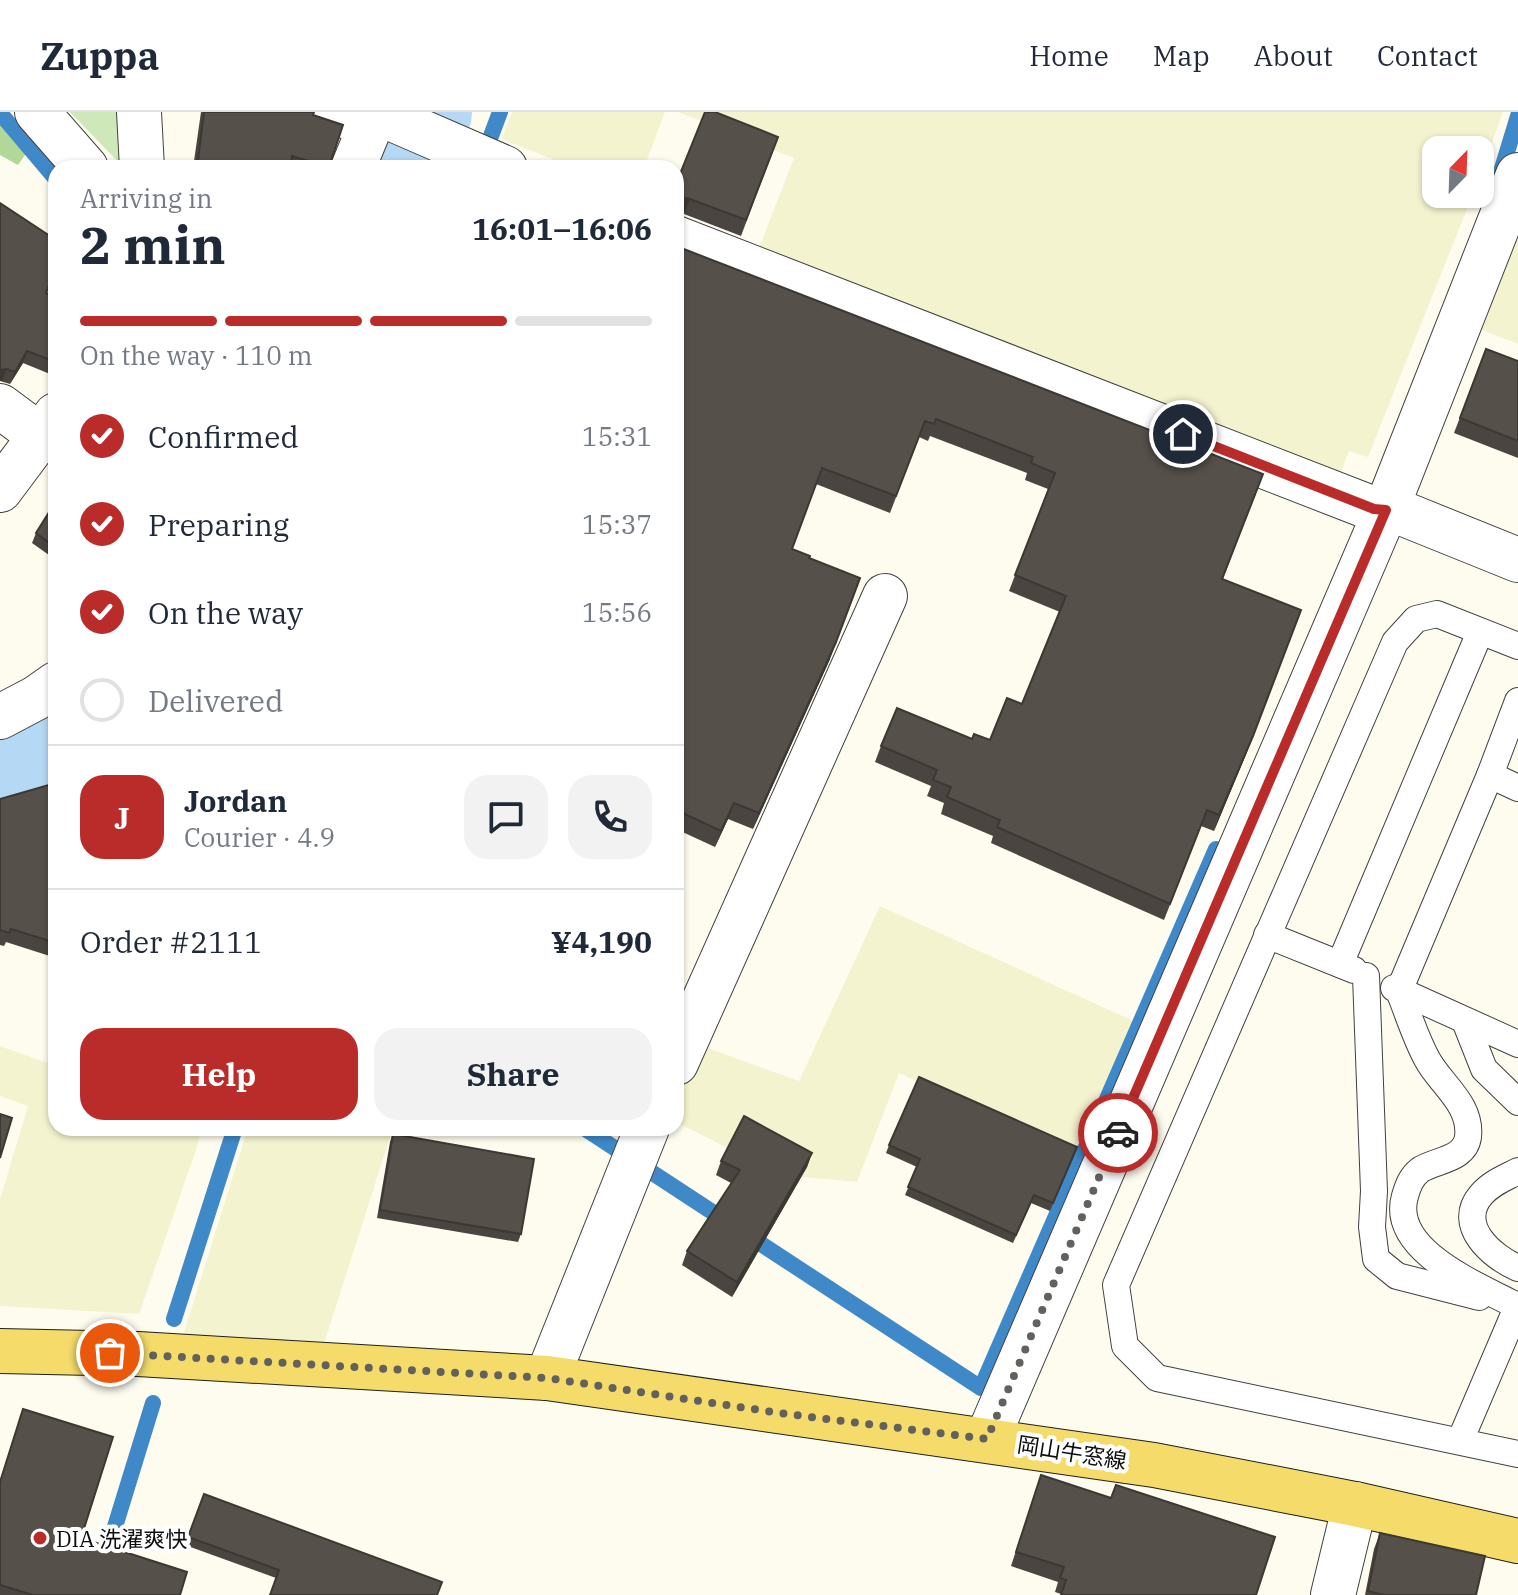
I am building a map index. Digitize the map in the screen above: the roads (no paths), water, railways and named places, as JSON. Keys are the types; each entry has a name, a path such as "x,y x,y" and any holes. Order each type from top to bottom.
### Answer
{"main road":[{"name":"岡山牛窓線","path":"0,1351 138,1354 547,1378 1154,1465 1355,1504 1518,1541"}],"street":[{"path":"37,112 79,160"},
{"path":"139,112 142,160"},
{"path":"356,160 370,116 486,160"},
{"path":"987,1439 1518,175"},
{"path":"684,241 1375,516 1394,510 1518,560"},
{"path":"0,406 48,425 0,490"},
{"path":"684,1045 885,596"},
{"path":"0,717 48,690"},
{"path":"547,1378 638,1148"},
{"path":"1333,1595 1355,1504"}],"lane":[{"path":"1518,646 1437,614 1416,619 1395,642 1116,1285 1125,1346 1157,1378 1518,1454"},
{"path":"1340,964 1480,632"},
{"path":"1518,701 1399,991 1427,1061 1465,1112 1468,1137 1465,1146 1456,1155 1421,1170 1409,1182 1402,1209 1405,1224 1413,1237 1439,1263 1518,1305"},
{"path":"1490,775 1518,788"},
{"path":"1267,935 1340,964 1518,1044"},
{"path":"1366,976 1374,1191 1372,1227 1376,1259 1397,1276 1518,1305"},
{"path":"1465,1021 1484,1069 1518,1102"},
{"path":"1518,1171 1490,1186 1478,1198 1473,1223 1478,1238 1489,1250 1501,1261 1518,1268"},
{"path":"1460,1441 1518,1305"}],"waterway":[{"path":"405,160 423,112"},
{"path":"436,160 456,112"},
{"path":"491,136 500,112"},
{"path":"0,113 48,170"},
{"path":"1500,175 1518,116"},
{"path":"0,763 48,742"},
{"path":"596,1136 981,1388 1216,849"},
{"path":"174,1319 232,1136"},
{"path":"94,1595 153,1403"}],"place":[{"name":"DIA 洗濯爽快","path":"40,1538"}]}
